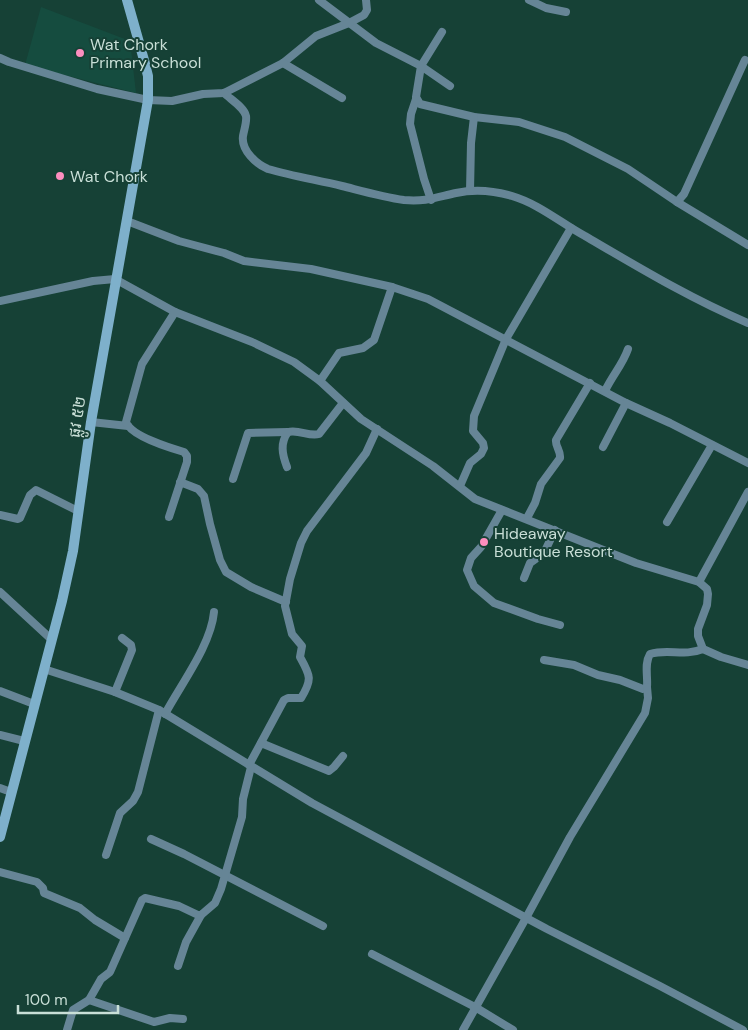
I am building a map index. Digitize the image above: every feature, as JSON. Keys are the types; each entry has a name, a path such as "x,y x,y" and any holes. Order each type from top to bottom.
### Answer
{"street":[{"name":"ផ្លូវ ៥២","path":"0,837 2,823 44,669 69,567 115,279 148,100 148,76 127,0"},
{"path":"319,0 376,43 421,66 450,86"},
{"path":"0,58 97,89 148,100 172,101 203,94 224,93 283,63 316,36 349,23 366,12 366,0"},
{"path":"530,0 546,8 566,12"},
{"path":"432,200 424,179 410,124 421,66 442,32"},
{"path":"677,202 684,194 745,60"},
{"path":"283,63 342,98"},
{"path":"224,93 246,116 242,139 244,147 264,168 371,194 405,200 432,200 470,191 495,192 513,196 555,216 571,228 683,292 748,323"},
{"path":"416,100 422,104 474,116 519,122 565,137 628,169 748,246"},
{"path":"470,191 471,143 474,116"},
{"path":"127,221 244,261 311,269 392,287 428,298 626,402 748,463"},
{"path":"460,486 470,463 481,454 484,448 483,443 472,431 474,416 506,339 571,228"},
{"path":"0,300 93,281 115,279 175,312 252,342 286,358 320,381 361,419 460,486 463,491 475,499 527,518 636,563 699,582 707,589 708,594 707,605 698,629 698,636 703,649"},
{"path":"320,381 339,353 363,348 374,340 392,287"},
{"path":"128,426 127,418 142,364 175,312"},
{"path":"605,391 624,360 628,349"},
{"path":"527,518 535,503 541,484 560,458 555,443 556,440 590,383"},
{"path":"603,447 626,402"},
{"path":"233,479 248,433 298,432 319,434 343,403"},
{"path":"91,422 128,426 159,444 184,452 188,459 169,517"},
{"path":"178,966 185,944 201,915 215,903 221,890 242,817 243,798 250,766 284,700 288,698 301,698 309,682 309,673 300,657 302,646 292,634 286,612 290,579 304,537 366,453 377,429"},
{"path":"288,432 282,444 282,451 288,466"},
{"path":"666,522 712,445"},
{"path":"180,482 198,489 204,496 220,560 226,572 251,587 286,602"},
{"path":"0,515 20,518 30,495 36,490 78,511"},
{"path":"699,582 748,492"},
{"path":"502,510 481,547 471,558 467,570 474,586 494,604 560,625"},
{"path":"524,578 530,563 544,553 555,530"},
{"path":"0,592 51,639"},
{"path":"106,855 120,813 133,801 138,792 162,712 194,666 212,625 214,612"},
{"path":"115,692 132,650 131,645 122,638"},
{"path":"463,1030 570,837 645,712 648,698 648,658 650,654 657,652 687,654 703,649 721,657 746,664 748,655"},
{"path":"544,660 568,663 598,675 620,680 643,689 647,687"},
{"path":"44,669 115,692 162,712 312,803 526,918 743,1030"},
{"path":"0,691 34,704"},
{"path":"0,735 24,741"},
{"path":"261,743 329,771 334,768 342,756"},
{"path":"0,788 11,792"},
{"path":"151,838 323,926"},
{"path":"0,872 37,882 43,888 44,894 80,908 95,920 125,938"},
{"path":"67,1030 74,1010 89,1000 101,979 110,972 142,900 145,898 179,906 196,915 201,915"},
{"path":"372,954 475,1007 513,1030"},
{"path":"89,1000 154,1022 170,1018 183,1019"}],"shaded area":[{"name":"Wat Chork Primary School","path":"41,7 130,41 136,93 25,65"}],"place":[{"name":"Wat Chork Primary School","path":"80,53"},
{"name":"Wat Chork","path":"60,176"},
{"name":"Hideaway Boutique Resort","path":"484,542"}]}
